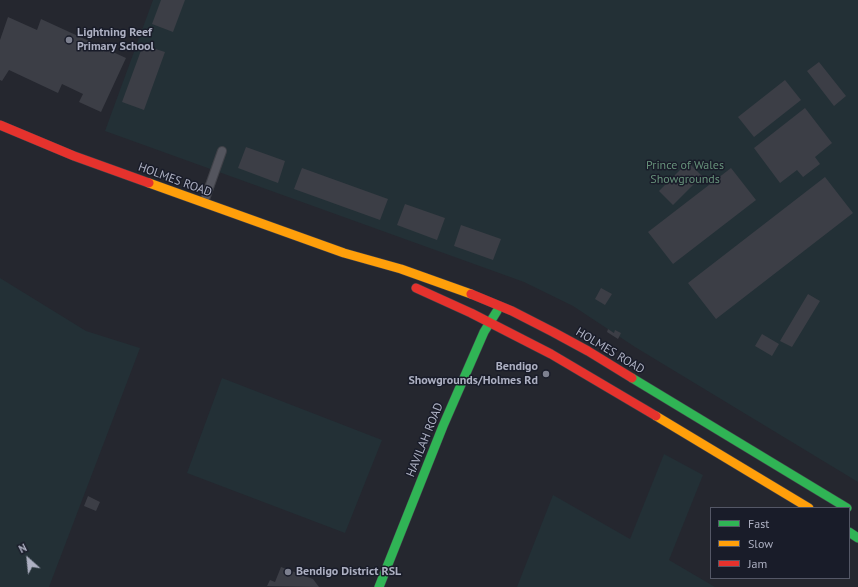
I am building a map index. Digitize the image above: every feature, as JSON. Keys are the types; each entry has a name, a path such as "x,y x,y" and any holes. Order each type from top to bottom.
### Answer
{"main road":[{"name":"HOLMES ROAD","path":"0,126 74,156 203,203 344,253 401,269 456,288 501,306 505,323 546,351 587,374 807,507"},
{"name":"HOLMES ROAD","path":"344,253 384,274"},
{"name":"HOLMES ROAD","path":"404,283 490,322 505,323 553,332 588,351 845,507"},
{"name":"HAVILAH ROAD","path":"379,587 443,426 484,332 501,306"}],"lane":[{"path":"203,203 222,151"}],"green space":[{"name":"Prince of Wales Showgrounds","path":"153,0 858,0 858,482 635,347 573,306 524,282 105,131"},
{"path":"0,278 86,331 140,348 49,587 0,587"},
{"path":"222,378 382,440 345,533 187,473"},
{"path":"664,454 703,475 669,560 715,587 517,587 553,495 630,539"}],"building":[{"path":"161,0 185,0 173,32 152,24"},
{"path":"8,17 37,30 41,19 126,58 101,112 79,102 83,94 62,84 58,93 9,70 2,81 0,80 0,40"},
{"path":"143,45 165,52 144,110 122,102"},
{"path":"819,62 846,96 834,106 807,71"},
{"path":"785,80 801,100 754,137 738,117"},
{"path":"805,108 832,143 815,157 820,164 803,177 797,170 780,183 754,148"},
{"path":"246,147 285,161 278,183 238,168"},
{"path":"688,162 702,176 673,205 659,191"},
{"path":"302,168 388,199 380,220 294,189"},
{"path":"731,168 756,200 673,264 648,232"},
{"path":"825,177 853,213 716,319 688,283"},
{"path":"405,204 445,218 437,240 397,225"},
{"path":"461,225 501,239 493,260 454,246"},
{"path":"601,288 612,294 605,305 595,299"},
{"path":"808,294 820,301 792,347 780,341"},
{"path":"608,329 614,333 615,330 621,333 618,339 607,332"},
{"path":"762,334 779,344 772,356 755,346"},
{"path":"88,496 100,502 96,511 84,506"},
{"name":"Bendigo District RSL","path":"281,567 313,579 319,587 267,586 270,580 275,582"}],"traffic: fast":[{"path":"379,587 443,426 484,332 497,311"},
{"path":"632,378 845,507"},
{"path":"850,533 858,538"}],"traffic: slow":[{"path":"149,183 344,253 401,269 471,294"},
{"path":"656,416 807,507"}],"traffic: jam":[{"path":"0,125 74,156 149,183"},
{"path":"416,288 471,313 551,354 656,416"},
{"path":"471,294 512,311 553,332 632,378"}],"place":[{"name":"Lightning Reef Primary School","path":"69,40"},
{"name":"Bendigo Showgrounds/Holmes Rd","path":"546,374"},
{"name":"Bendigo District RSL","path":"288,572"}]}
